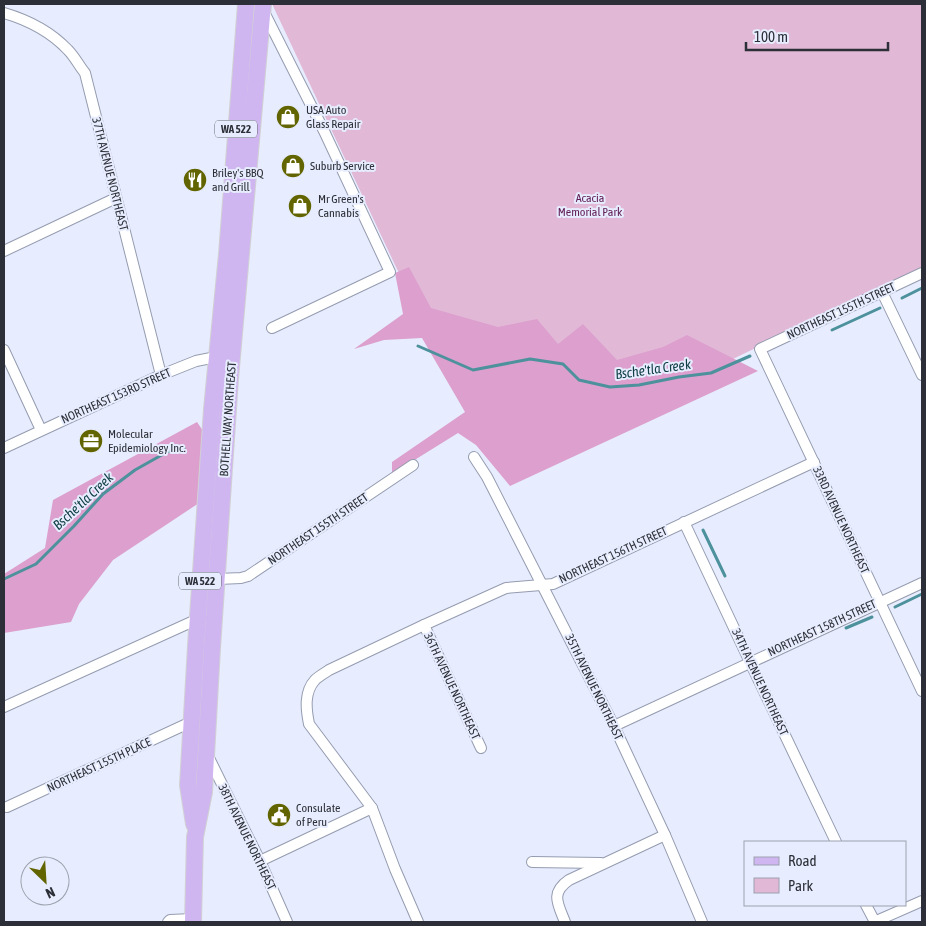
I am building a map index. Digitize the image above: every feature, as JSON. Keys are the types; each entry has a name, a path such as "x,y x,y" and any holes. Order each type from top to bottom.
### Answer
{"main road":[{"name":"BOTHELL WAY NORTHEAST","path":"192,921 196,834 204,792 218,579 227,254 246,4"},
{"name":"BOTHELL WAY NORTHEAST","path":"196,834 188,785 198,619 224,356 254,104 259,5"},
{"path":"243,41 249,48 246,102 254,104"},
{"path":"198,619 206,641 199,738 202,749 206,752"}],"street":[{"path":"259,5 324,131 390,272 272,328"},
{"name":"37TH AVENUE NORTHEAST","path":"4,13 20,18 53,37 69,51 84,73 161,375"},
{"path":"4,251 116,198"},
{"name":"NORTHEAST 155TH STREET","path":"760,349 922,273"},
{"path":"882,292 922,375"},
{"name":"33RD AVENUE NORTHEAST","path":"760,349 922,691"},
{"path":"4,350 41,430"},
{"name":"NORTHEAST 153RD STREET","path":"4,448 161,375 196,361 224,356"},
{"name":"35TH AVENUE NORTHEAST","path":"474,457 487,477 614,726 702,922"},
{"name":"NORTHEAST 156TH STREET","path":"372,808 309,724 306,708 308,694 315,680 329,670 424,624 506,588 552,584 814,462"},
{"name":"NORTHEAST 155TH STREET","path":"218,579 248,576 413,465"},
{"name":"34TH AVENUE NORTHEAST","path":"684,522 836,841"},
{"name":"NORTHEAST 158TH STREET","path":"614,726 922,583"},
{"path":"4,707 198,619"},
{"name":"36TH AVENUE NORTHEAST","path":"424,624 481,748"},
{"name":"NORTHEAST 155TH PLACE","path":"7,807 192,722"},
{"name":"38TH AVENUE NORTHEAST","path":"206,752 260,861 287,922"},
{"path":"260,861 372,808 418,922"},
{"path":"565,922 557,899 558,890 561,886 569,880 664,835"},
{"path":"532,862 605,863"},
{"path":"867,906 875,922 922,901"},
{"path":"168,922 170,920 192,921"}],"green space":[{"name":"Acacia Memorial Park","path":"273,4 922,4 922,268 500,471 396,267"}],"shaded area":[{"path":"409,267 431,308 498,327 537,319 558,344 583,324 617,360 663,347 687,335 758,371 510,486 476,445 458,433 392,474 392,462 465,412 422,338 384,340 354,349 403,314 395,273"},
{"path":"197,422 205,434 199,503 113,560 79,604 71,622 4,633 4,574 45,548 53,500"}],"waterway":[{"path":"902,298 922,288"},
{"path":"832,330 880,308"},
{"name":"Bsche'tla Creek","path":"418,346 473,370 530,359 563,364 579,380 610,387 639,385 711,373 750,356"},
{"name":"Bsche'tla Creek","path":"4,579 36,564 103,494 135,470 167,452 184,448"},
{"path":"703,530 725,576"},
{"path":"895,607 922,594"},
{"path":"846,628 872,617"}],"place":[{"name":"USA Auto Glass Repair","path":"288,117"},
{"name":"Suburb Service","path":"293,166"},
{"name":"Briley's BBQ and Grill","path":"195,180"},
{"name":"Mr Green's Cannabis","path":"300,206"},
{"name":"Molecular Epidemiology Inc.","path":"91,441"},
{"name":"Consulate of Peru","path":"279,815"}]}
